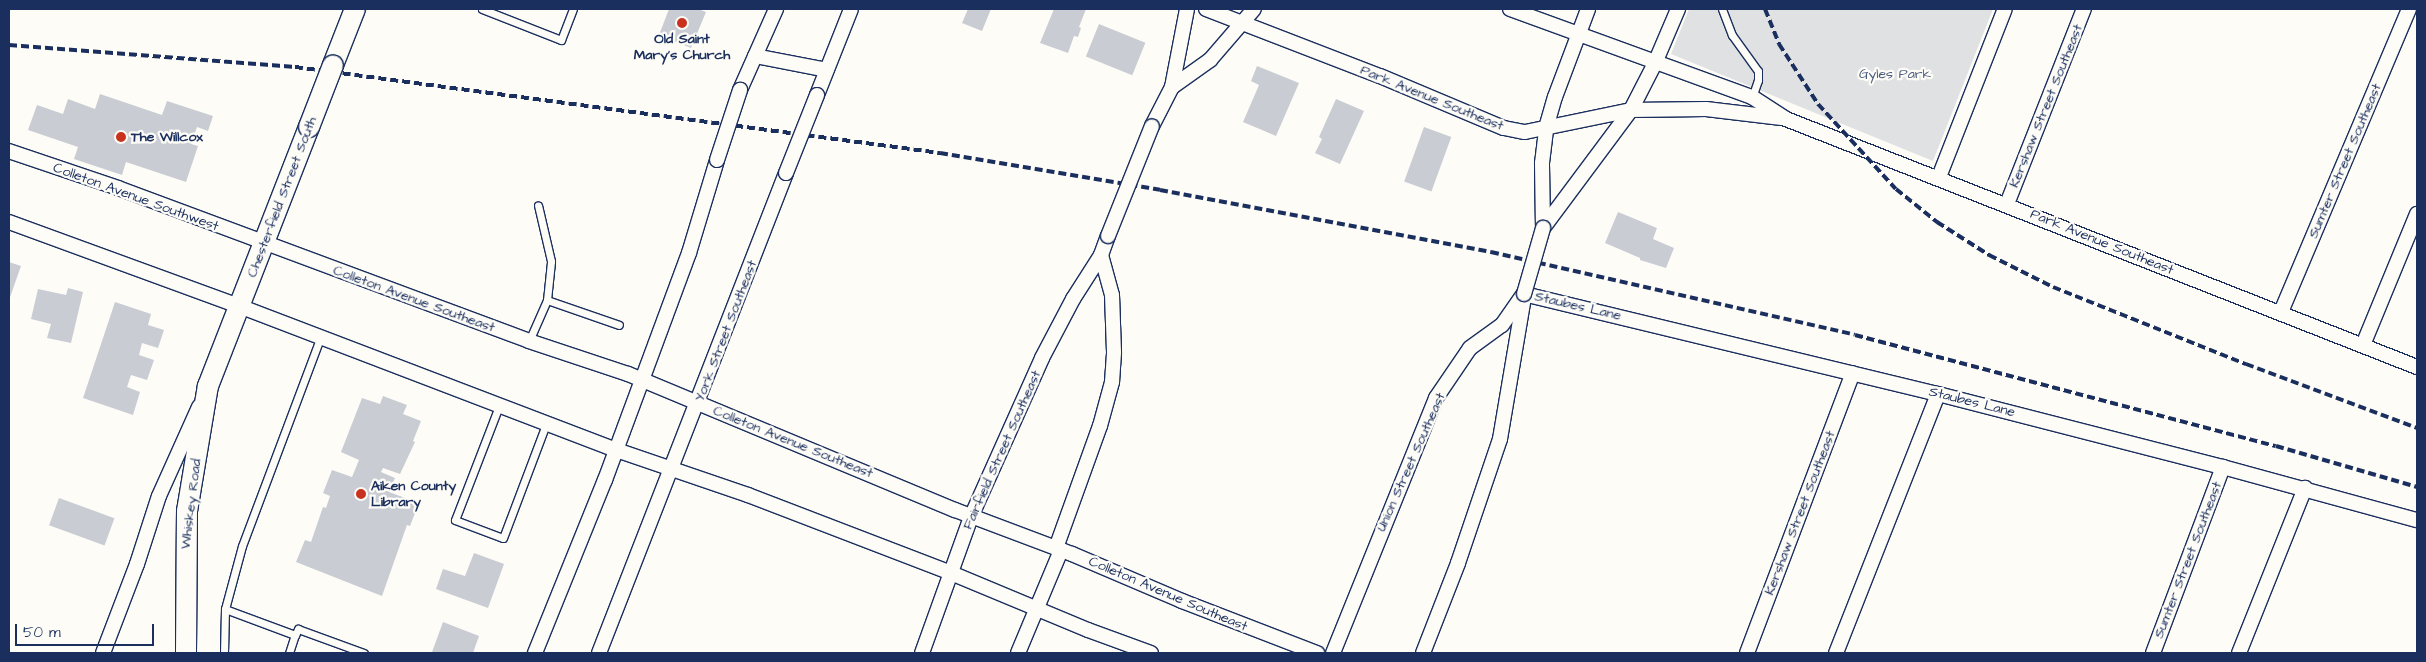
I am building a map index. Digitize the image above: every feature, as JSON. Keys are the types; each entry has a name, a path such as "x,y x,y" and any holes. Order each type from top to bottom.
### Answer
{"main road":[{"name":"Chesterfield Street South","path":"208,386 352,16"},
{"name":"Whiskey Road","path":"186,653 187,511 208,386"}],"street":[{"path":"535,653 616,450 689,253 740,90 776,9"},
{"name":"York Street Southeast","path":"600,653 851,9"},
{"name":"Fairfield Street Southeast","path":"922,653 971,517 1042,358 1073,299 1102,255 1152,126 1172,87 1187,9"},
{"name":"Park Avenue Southeast","path":"1206,9 1504,128 1525,132 1631,110 1706,109 1786,119"},
{"name":"Fairfield Street Southeast","path":"1172,87 1210,60 1226,39 1243,23 1254,9"},
{"name":"Park Avenue Southeast","path":"1510,9 1655,64 1752,97 1786,119 1939,177 2417,367"},
{"name":"Union Street Southeast","path":"1423,653 1458,563 1500,439 1524,294 1542,228 1542,163 1546,128 1588,9"},
{"name":"Union Street Southeast","path":"1542,228 1631,110 1655,64 1678,9"},
{"path":"1939,177 2005,9"},
{"name":"Kershaw Street Southeast","path":"2007,204 2084,9"},
{"name":"Sumter Street Southeast","path":"2281,312 2409,9"},
{"path":"756,56 827,70"},
{"name":"Colleton Avenue Southwest","path":"9,150 118,188 264,244"},
{"path":"2363,345 2417,214"},
{"path":"9,222 239,306 320,339 546,424 951,572 1151,653"},
{"name":"Colleton Avenue Southeast","path":"264,244 641,380 971,517 1059,549 1182,601 1317,653"},
{"path":"1018,653 1038,608 1059,549 1100,426 1112,382 1114,352 1112,295 1102,255"},
{"name":"Union Street Southeast","path":"1333,653 1436,398 1470,348 1502,325 1524,294"},
{"name":"Staubes Lane","path":"1524,294 1938,394 2305,488 2417,520"},
{"name":"Kershaw Street Southeast","path":"1747,653 1853,373"},
{"path":"102,653 137,564 159,496 208,386"},
{"path":"1836,653 1938,394"},
{"name":"Sumter Street Southeast","path":"2153,653 2224,467"},
{"path":"2239,653 2305,488"}],"lane":[{"path":"482,9 561,40 573,9"},
{"path":"1722,9 1732,35 1758,70 1758,80 1752,97"},
{"path":"529,341 547,300 551,261 538,205"},
{"path":"547,300 619,325"},
{"path":"224,653 225,609 242,546 320,339"},
{"path":"499,406 455,520 503,538 546,424"},
{"path":"225,609 295,636"},
{"path":"289,653 298,629 346,650 364,653"}],"green space":[{"name":"Gyles Park","path":"1689,9 1993,9 1933,161 1671,54"}],"building":[{"name":"Old Saint Mary's Church","path":"669,9 698,9 706,12 691,48 659,35"},
{"path":"968,9 991,9 982,31 962,23"},
{"path":"1054,9 1086,9 1079,27 1081,28 1078,37 1074,36 1068,53 1040,43"},
{"path":"1099,24 1145,43 1132,75 1086,56"},
{"path":"1257,66 1299,83 1276,136 1243,122 1259,85 1251,81"},
{"name":"The Willcox","path":"100,94 162,115 167,101 213,116 208,131 197,127 191,144 198,146 186,182 126,162 122,175 74,159 78,147 28,130 37,105 63,114 68,99 95,109"},
{"path":"1336,99 1364,111 1340,164 1315,153 1322,139 1319,137"},
{"path":"1424,127 1451,137 1431,191 1404,182"},
{"path":"1618,212 1657,228 1653,239 1674,248 1666,268 1640,260 1640,258 1605,243"},
{"path":"9,262 21,266 9,300"},
{"path":"68,288 83,292 71,343 47,338 51,324 31,319 38,289 66,295"},
{"path":"115,302 151,314 148,325 164,330 158,348 142,343 139,355 154,360 147,380 131,375 127,387 140,392 133,415 83,398"},
{"name":"Aiken County Library","path":"383,396 407,405 403,414 421,421 413,441 415,442 400,474 383,468 381,472 395,478 389,492 419,503 410,526 407,525 382,596 296,562 305,540 311,542 323,507 326,508 330,496 323,493 332,470 352,477 359,460 341,452 362,398 380,404"},
{"path":"59,498 114,518 105,545 49,525"},
{"path":"474,553 504,564 488,608 436,589 443,569 465,576"},
{"path":"443,622 479,636 473,653 432,652"}],"railway":[{"path":"1765,9 1779,44 1818,104 1896,189 1937,222 1989,255 2053,287 2246,364 2417,428"},
{"path":"9,45 295,67 940,153 1160,190 1491,252 1855,335 2276,446 2417,487"}],"place":[{"name":"Old Saint Mary's Church","path":"682,23"},
{"name":"The Willcox","path":"121,137"},
{"name":"Aiken County Library","path":"361,494"}]}
